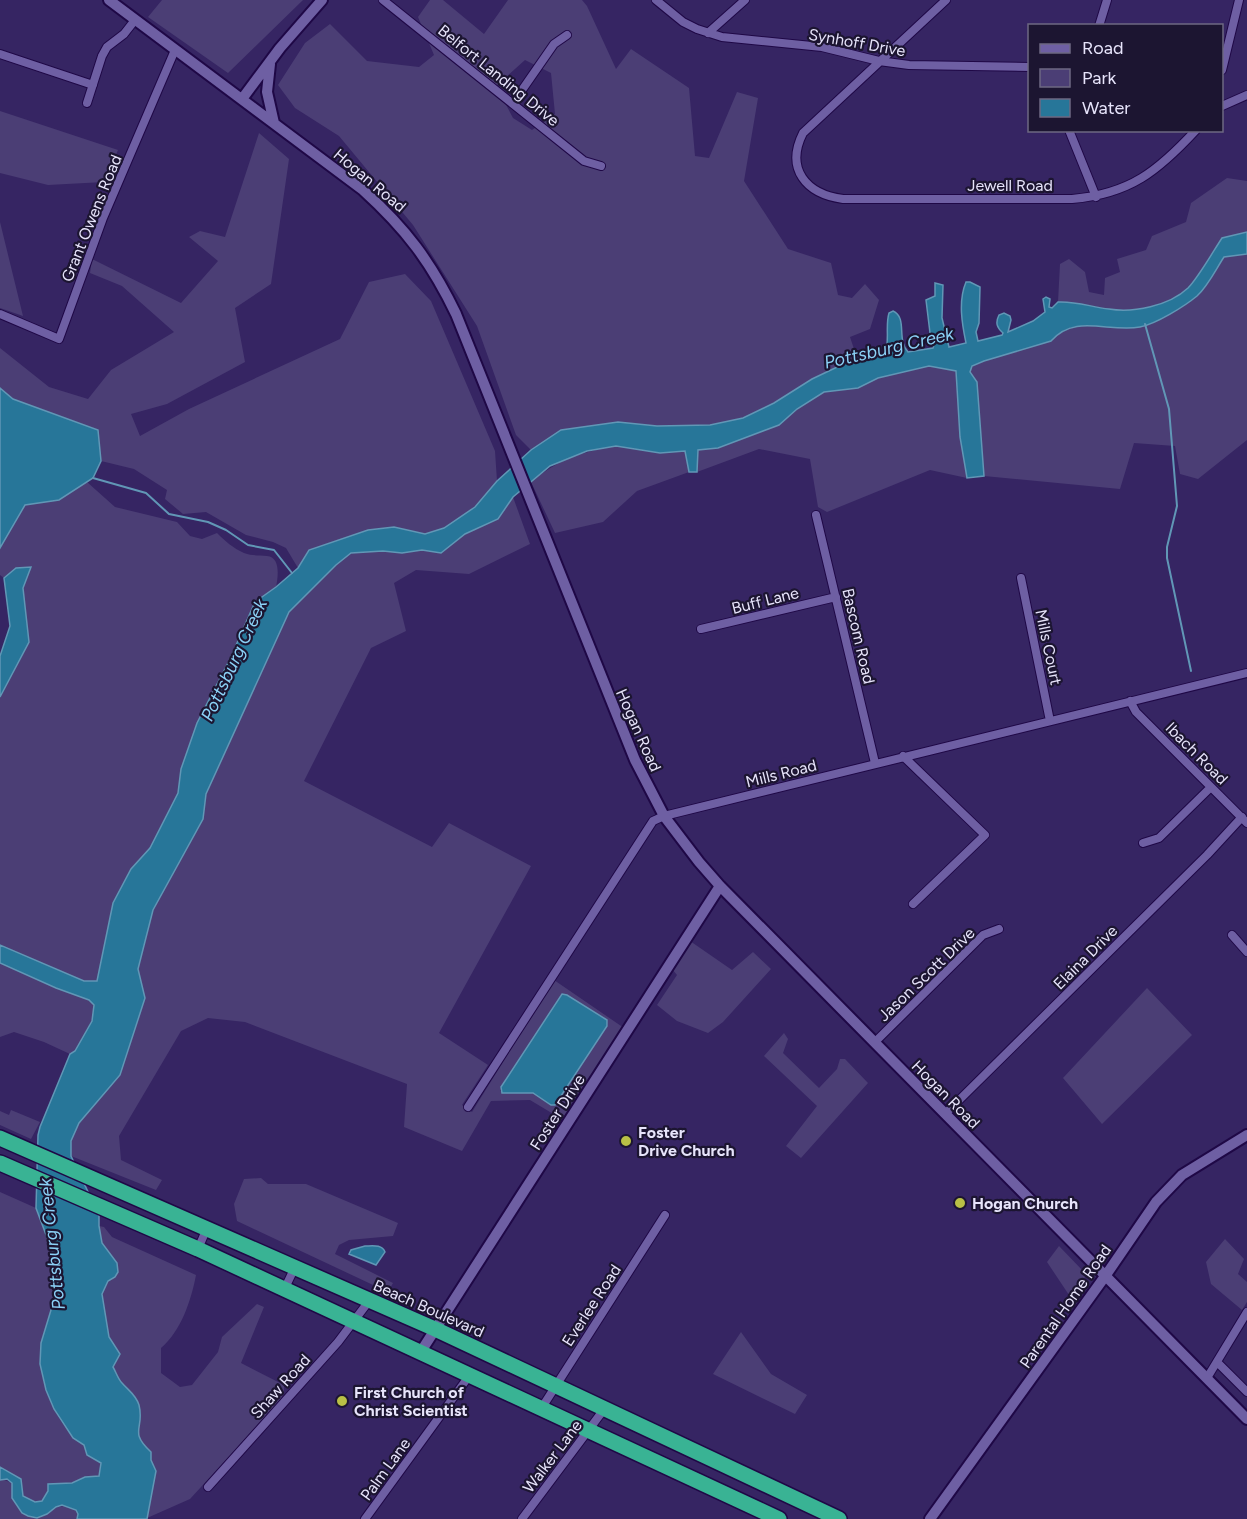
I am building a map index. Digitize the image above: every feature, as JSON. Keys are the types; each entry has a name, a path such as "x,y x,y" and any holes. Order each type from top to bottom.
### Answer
{"highway":[{"name":"Beach Boulevard","path":"0,1138 435,1329 839,1519"},
{"path":"0,1163 198,1249 779,1519"}],"main road":[{"name":"Hogan Road","path":"109,0 274,123 392,217 438,279 456,314 627,743 664,816 720,886 1245,1414"},
{"path":"242,99 301,22 322,0"},
{"path":"270,61 267,92 274,123"},
{"name":"Foster Drive","path":"420,1353 720,886"},
{"name":"Parental Home Road","path":"930,1519 1106,1275 1140,1223 1171,1185 1194,1166 1247,1135"}],"street":[{"name":"Belfort Landing Drive","path":"383,0 584,161 601,166"},
{"name":"Synhoff Drive","path":"656,0 684,22 708,33 745,41 836,50 879,61 909,65 1028,66"},
{"path":"708,33 745,0"},
{"path":"879,61 946,0"},
{"path":"1100,24 1107,0"},
{"path":"1223,62 1239,0"},
{"path":"87,103 102,56 135,20"},
{"path":"513,103 554,44 567,35"},
{"name":"Grant Owens Road","path":"0,314 58,339 106,209 175,50"},
{"path":"0,54 93,85"},
{"name":"Jewell Road","path":"879,61 803,133 797,149 797,167 806,184 822,195 843,199 1072,199 1096,197 1130,184 1155,170 1194,132"},
{"path":"1223,105 1230,104 1247,95"},
{"path":"1070,132 1096,197"},
{"name":"Bascom Road","path":"816,515 875,763"},
{"name":"Mills Court","path":"1021,578 1050,721"},
{"name":"Buff Lane","path":"701,629 836,597"},
{"name":"Mills Road","path":"468,1107 653,821 664,816 903,756 1247,673"},
{"name":"Ibach Road","path":"1130,701 1137,712 1244,820"},
{"path":"903,756 985,835 913,904"},
{"path":"1143,843 1159,838 1211,787"},
{"name":"Elaina Drive","path":"945,1114 1244,820"},
{"name":"Jason Scott Drive","path":"875,1042 983,935 999,929"},
{"path":"1232,935 1247,952"},
{"name":"Everlee Road","path":"541,1409 665,1215"},
{"path":"198,1249 207,1228"},
{"path":"284,1290 295,1267"},
{"name":"Shaw Road","path":"208,1487 369,1301"},
{"path":"1207,1378 1247,1312"},
{"path":"1217,1362 1247,1392"},
{"name":"Palm Lane","path":"364,1519 469,1376"},
{"name":"Walker Lane","path":"522,1519 604,1408"}],"green space":[{"path":"162,0 303,0 228,73 148,17"},
{"path":"430,0 443,0 484,34 508,0 582,0 587,6 616,69 631,49 689,88 695,156 709,158 737,92 758,98 744,181 788,249 831,263 838,295 852,298 865,284 879,300 870,329 850,337 855,352 854,359 812,379 774,403 743,418 710,425 657,426 618,422 561,430 531,450 516,435 477,326 413,225 339,136 295,108 278,85 305,43 330,24 367,61 419,67 434,55 418,17","holes":["525,60 551,73 555,114 532,130 513,118 496,86"]},
{"path":"0,111 118,150 104,182 48,185 0,173"},
{"path":"259,133 289,159 271,284 235,308 245,362 167,404 131,414 140,436 189,409 340,339 369,282 405,274 431,301 495,451 497,481 475,507 444,528 425,534 394,527 309,550 298,568 286,548 246,535 206,512 183,514 165,499 167,490 134,469 101,461 98,430 13,399 0,388 0,348 49,387 88,399 111,370 174,332 122,286 90,273 92,259 181,303 218,261 189,237 200,231 225,237"},
{"path":"1227,178 1247,181 1247,232 1222,238 1196,278 1180,294 1161,304 1129,310 1058,302 1060,264 1069,259 1085,272 1089,292 1104,295 1105,278 1120,272 1117,259 1146,250 1152,236 1186,222 1191,203"},
{"path":"0,222 23,316 0,308"},
{"path":"1247,254 1247,440 1198,479 1180,474 1175,446 1134,443 1120,489 984,476 977,382 970,372 972,366 1051,341 1060,333 1071,328 1093,326 1128,328 1154,322 1197,296 1224,257"},
{"path":"929,366 956,371 960,437 967,478 930,470 827,512 818,507 810,459 759,449 697,472 698,450 718,448 779,425 797,409 824,392 858,388 878,378"},
{"path":"616,446 660,453 685,451 689,472 637,491 603,522 555,533 531,482 561,462 592,451"},
{"path":"87,482 115,507 177,522 190,536 202,539 217,533 244,553 271,557 277,564 278,574 276,587 255,602 181,769 178,793 150,848 131,869 113,903 97,982 84,981 0,945 0,697 29,642 23,588 30,568 16,568 4,578 0,575 0,548 25,504 59,500"},
{"path":"513,497 530,544 469,574 416,570 394,583 406,631 371,648 304,781 432,847 449,823 531,866 439,1033 488,1065 462,1105 472,1112 554,980 624,1028 565,1121 530,1100 491,1101 462,1151 404,1127 407,1084 245,1022 208,1018 181,1031 119,1136 121,1160 162,1180 156,1190 71,1156 71,1141 79,1123 120,1075 145,998 138,969 153,910 203,819 206,794 289,612 351,553 383,551 402,553 422,550 441,553 465,534 498,519","holes":["562,994 607,1020 608,1025 551,1105 533,1093 500,1091"]},
{"path":"690,941 732,970 753,952 771,969 723,1022 708,1033 677,1021 657,1005 677,975 672,969"},
{"path":"0,963 89,1000 94,1005 92,1020 75,1051 70,1054 14,1032 0,1037"},
{"path":"1147,988 1192,1035 1102,1124 1063,1078"},
{"path":"784,1033 788,1039 783,1053 819,1088 837,1069 840,1059 845,1059 868,1083 801,1158 786,1146 817,1106 764,1056"},
{"path":"11,1110 40,1122 31,1139 0,1125 0,1111 9,1115"},
{"path":"261,1178 268,1184 306,1184 398,1223 393,1236 349,1240 339,1245 335,1254 393,1283 388,1292 237,1221 234,1204 244,1179"},
{"path":"0,1192 36,1208 47,1237 57,1267 58,1287 41,1344 40,1357 45,1386 65,1426 84,1445 87,1455 101,1463 99,1476 85,1477 72,1483 48,1484 48,1491 42,1501 35,1502 23,1496 21,1479 0,1467"},
{"path":"99,1226 104,1227 112,1237 196,1275 180,1324 161,1348 161,1373 180,1387 192,1385 218,1352 222,1337 257,1304 264,1307 241,1363 284,1385 284,1393 279,1402 190,1499 147,1518 156,1471 151,1460 151,1452 140,1439 138,1402 113,1367 120,1354 109,1337 102,1294 108,1281 118,1272 117,1263 102,1243"},
{"path":"1225,1239 1244,1259 1238,1274 1247,1282 1247,1302 1242,1310 1211,1284 1206,1262"},
{"path":"1059,1246 1085,1273 1085,1277 1071,1298 1047,1262"},
{"path":"741,1332 771,1374 807,1395 795,1414 713,1374"},
{"path":"0,1480 12,1483 13,1491 47,1514 58,1507 65,1506 76,1510 77,1519 0,1519"}],"water":[{"name":"Pottsburg Creek","path":"1247,232 1247,254 1224,257 1197,296 1162,319 1140,327 1082,326 1071,328 1060,333 1051,341 972,366 970,372 977,382 984,476 967,478 960,437 956,371 929,366 878,378 858,388 824,392 797,409 779,425 718,448 698,450 697,472 689,472 685,451 660,453 616,446 587,451 550,466 513,497 498,519 465,534 441,553 422,550 402,553 383,551 351,553 289,612 206,794 203,819 153,910 138,969 145,998 120,1075 79,1123 71,1141 71,1156 99,1215 102,1243 117,1263 118,1272 108,1281 102,1294 109,1337 120,1354 113,1367 138,1402 140,1439 151,1452 151,1460 156,1471 147,1519 77,1519 76,1510 62,1505 37,1518 22,1513 12,1498 12,1483 7,1479 0,1480 0,1467 21,1479 23,1496 35,1502 42,1501 48,1491 48,1484 72,1483 85,1477 99,1476 101,1463 87,1455 84,1445 73,1438 54,1409 46,1390 40,1364 41,1343 58,1287 54,1256 36,1208 40,1127 70,1054 75,1051 92,1021 94,1005 89,1000 0,963 0,945 84,981 97,981 113,903 131,869 150,848 178,793 181,769 197,723 230,659 255,602 298,568 309,550 368,530 394,527 425,534 444,528 475,507 497,481 531,450 561,430 618,422 657,426 710,425 743,418 774,403 812,379 854,359 885,354 888,318 889,313 893,311 900,319 903,341 908,352 933,348 926,300 935,296 935,283 943,285 942,318 949,347 966,343 961,305 966,282 980,287 979,323 976,332 978,341 1002,335 997,320 999,315 1004,313 1010,316 1011,320 1008,332 1033,321 1045,312 1043,299 1046,297 1050,299 1049,307 1052,308 1058,302 1119,310 1140,309 1161,304 1188,288 1222,238"},
{"path":"0,388 13,399 98,430 101,461 93,478 59,500 25,505 0,548"},
{"path":"31,567 23,588 29,642 0,697 0,656 10,626 4,578 16,568"},
{"path":"562,994 607,1020 607,1026 555,1105 551,1105 533,1093 502,1093 501,1087"},
{"path":"365,1246 377,1246 384,1249 385,1252 376,1265 349,1254 351,1250"}],"waterway":[{"path":"1145,324 1169,409 1177,506 1167,547 1167,558 1191,671"},
{"path":"93,478 146,493 169,514 208,522 226,530 248,545 274,550 292,573"}],"place":[{"name":"Foster Drive Church","path":"626,1141"},
{"name":"Hogan Church","path":"960,1203"},
{"name":"First Church of Christ Scientist","path":"342,1401"}]}
